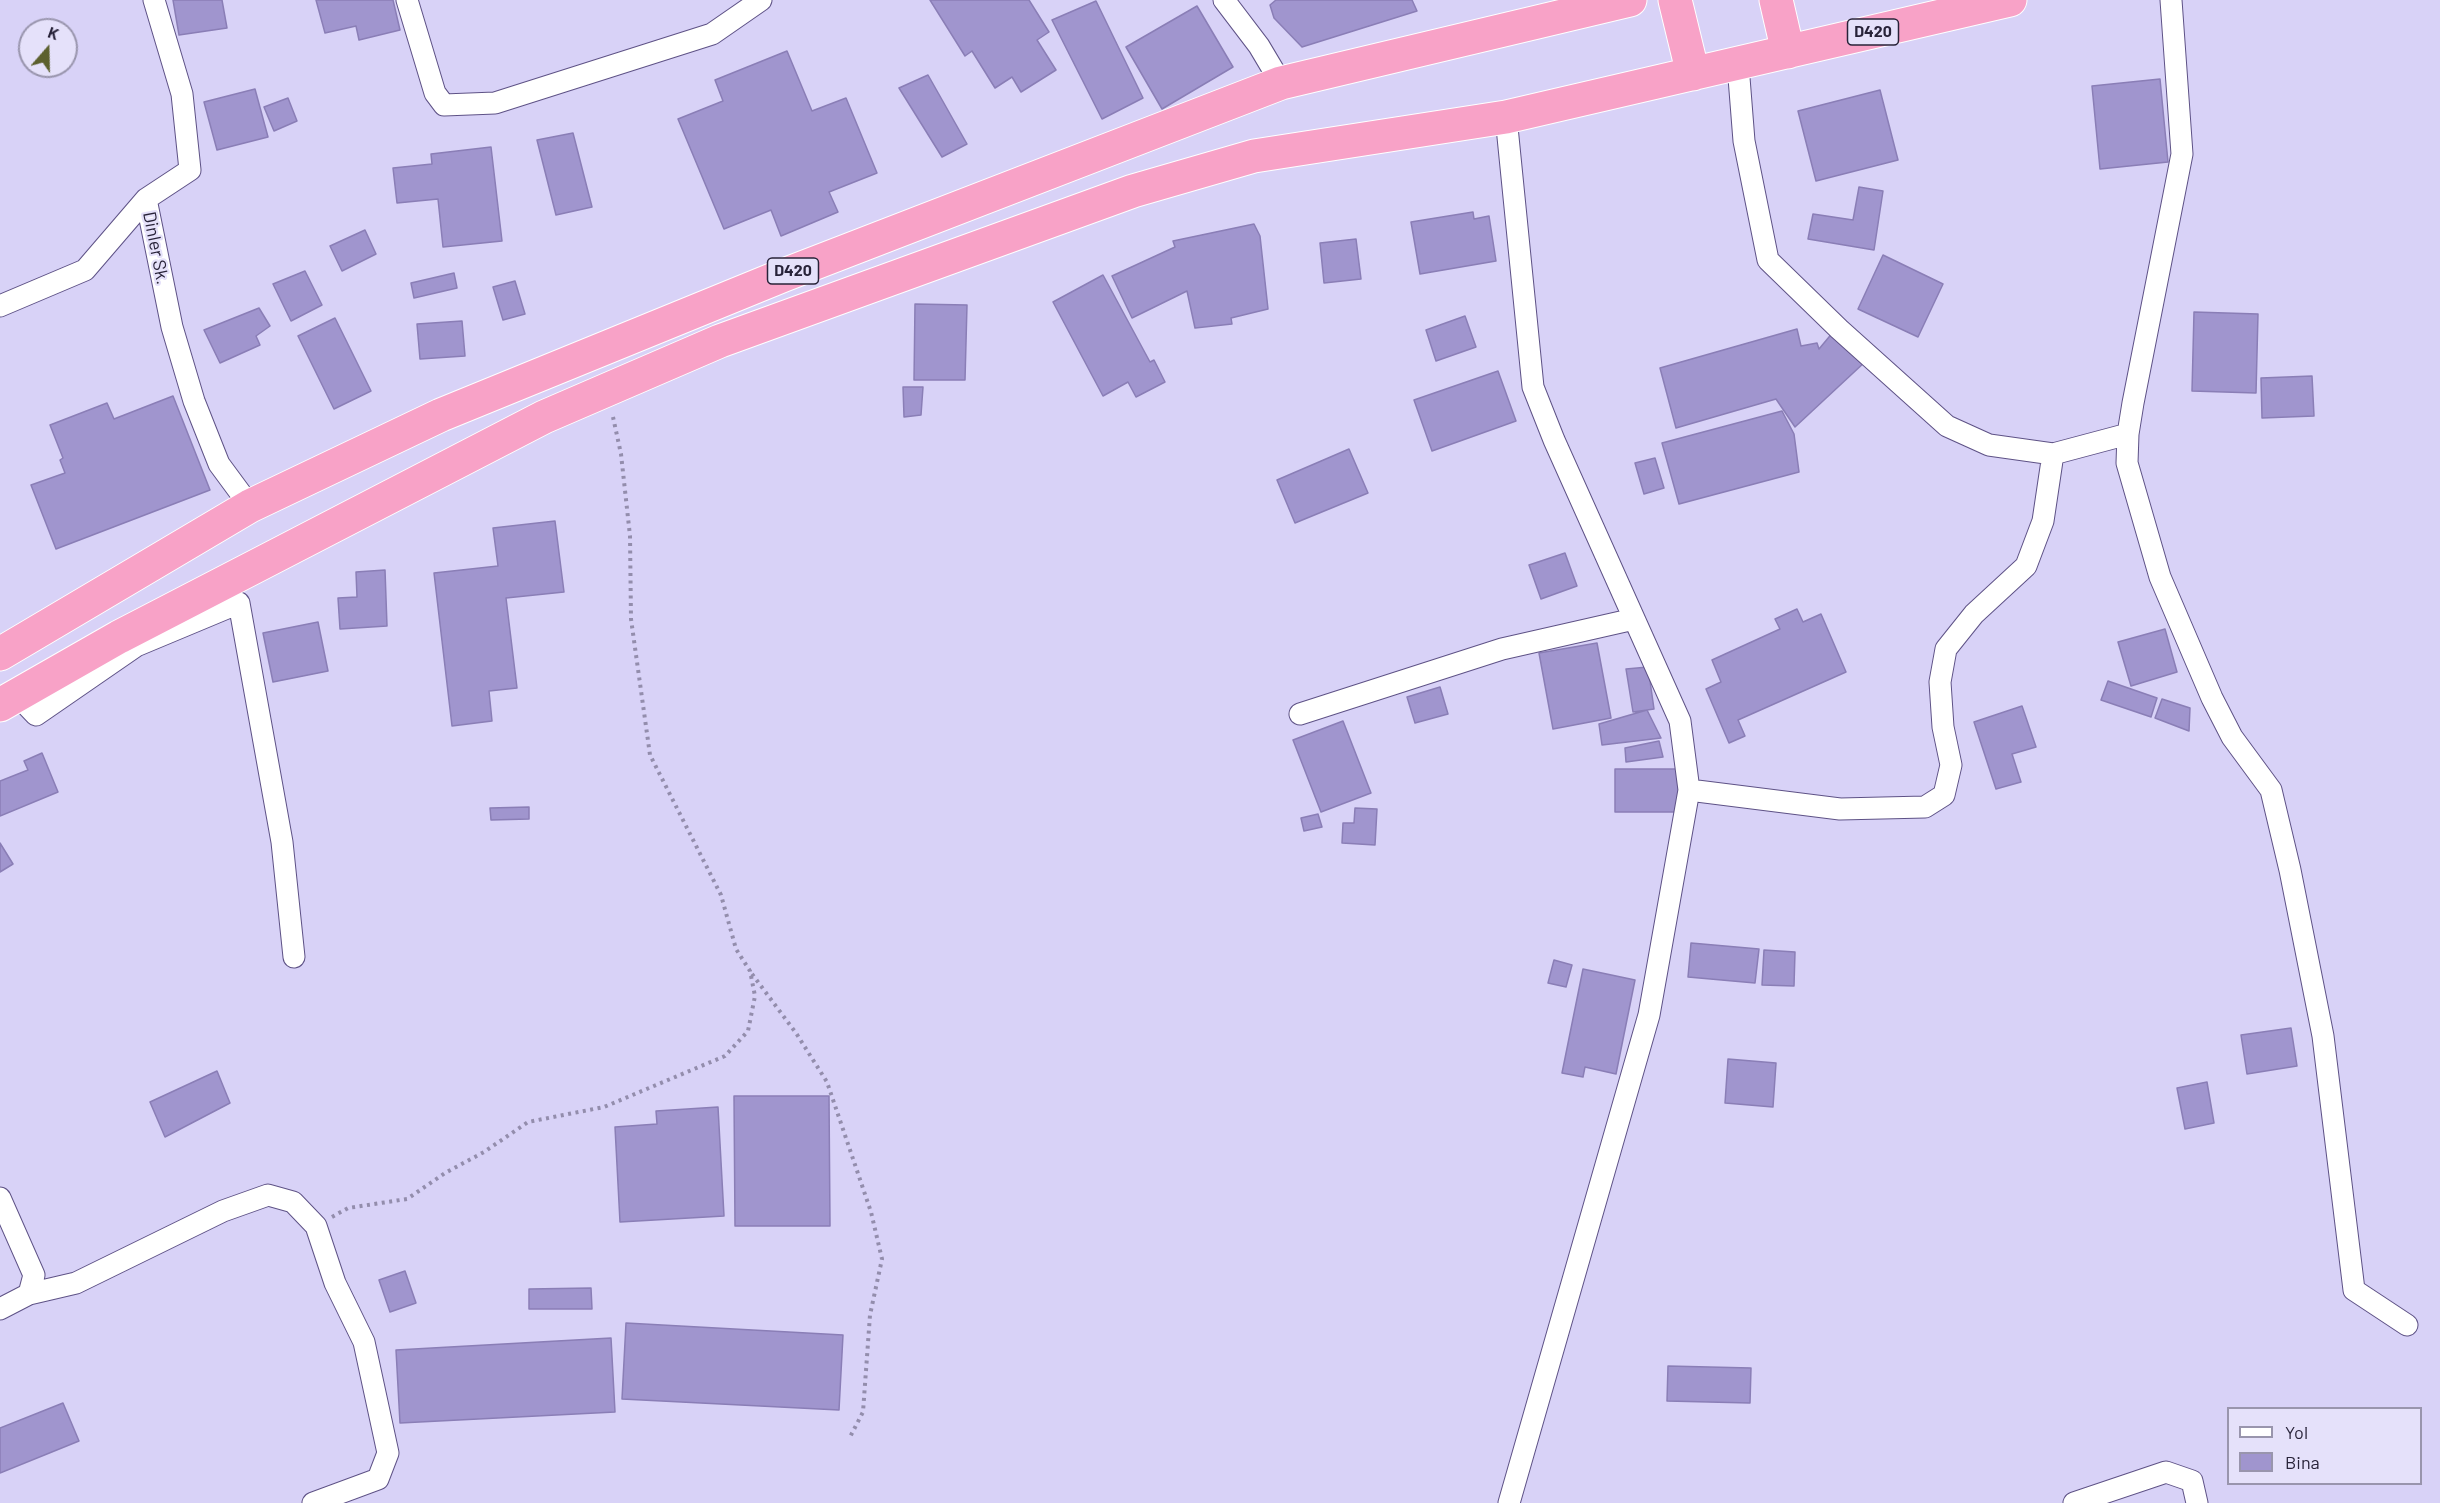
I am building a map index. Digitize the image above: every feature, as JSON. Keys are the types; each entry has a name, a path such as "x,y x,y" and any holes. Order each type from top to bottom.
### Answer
{"highway":[{"name":"D420","path":"0,654 250,506 463,405 784,275 1281,83 1630,0"},
{"path":"1675,0 1693,74"},
{"path":"1776,0 1788,52"},
{"name":"D420","path":"1738,65 2010,0"},
{"path":"9,700 119,637 544,417 720,341 1133,191 1254,156 1506,117 1738,65"}],"street":[{"name":"Dinler Sk.","path":"154,0 182,94 190,170 146,199 172,327 194,401 219,464 250,506"},
{"path":"407,0 435,93 444,105 495,103 712,34 761,0"},
{"path":"1224,0 1259,46 1281,83"},
{"path":"2171,0 2182,154 2128,434 2127,463 2160,577 2212,698 2232,737 2271,790 2290,870 2323,1036 2354,1290 2407,1325"},
{"path":"1738,65 1744,141 1768,260 1839,329 1947,426 1989,445 2053,454 2128,434"},
{"path":"1506,117 1533,387 1554,440 1680,721 1689,790 1649,1015 1509,1503"},
{"path":"0,306 85,270 146,199"},
{"path":"1689,790 1840,809 1925,807 1944,795 1951,765 1943,727 1940,682 1946,649 1974,614 2026,566 2043,521 2053,454"},
{"path":"9,700 36,715 136,646 239,603 282,842 294,957"},
{"path":"1300,714 1502,649 1634,619"},
{"path":"0,1309 29,1293 76,1283 223,1210 268,1195 293,1202 316,1226 335,1283 363,1342 388,1453 378,1479 313,1503"},
{"path":"0,1198 34,1275 29,1293"},
{"path":"2074,1503 2166,1472 2192,1481 2197,1503"}],"path":[{"path":"607,390 621,454 630,536 631,619 650,755 721,895 736,949 750,972 796,1032 827,1082 871,1212 882,1259 870,1315 863,1413 850,1437"},
{"path":"316,1226 348,1208 407,1199 528,1122 604,1107 725,1056 748,1031 755,996 750,972"}],"building":[{"path":"173,0 222,0 227,28 179,35"},
{"path":"316,0 393,0 400,30 359,40 356,26 325,33"},
{"path":"930,0 1029,0 1049,32 1037,40 1056,70 1021,92 1012,77 995,88 972,51 965,56"},
{"path":"1276,0 1412,0 1417,11 1302,47 1274,18 1270,5"},
{"path":"1096,1 1143,98 1102,119 1052,20"},
{"path":"1197,6 1233,67 1162,109 1126,47"},
{"path":"787,51 812,111 846,98 877,173 829,192 838,212 781,236 771,210 724,229 678,119 723,101 715,80"},
{"path":"928,75 967,144 942,157 899,88"},
{"path":"2160,79 2168,162 2100,169 2092,86"},
{"path":"255,89 268,137 217,150 204,102"},
{"path":"1880,90 1898,160 1816,181 1798,111"},
{"path":"288,98 297,121 274,131 264,107"},
{"path":"573,133 592,207 556,215 537,140"},
{"path":"491,147 502,241 443,247 438,199 397,203 393,168 432,164 431,154"},
{"path":"1859,187 1883,191 1874,250 1808,239 1813,214 1853,220"},
{"path":"1473,212 1474,219 1489,216 1496,261 1420,274 1411,222"},
{"path":"1254,224 1260,236 1268,309 1231,318 1232,324 1195,328 1187,291 1132,318 1112,276 1175,247 1173,241"},
{"path":"365,230 376,254 342,271 330,246"},
{"path":"1356,239 1361,279 1324,283 1320,243"},
{"path":"1883,255 1943,284 1918,337 1858,309"},
{"path":"305,271 322,305 291,321 273,284"},
{"path":"454,273 457,288 414,298 411,283"},
{"path":"1103,275 1150,362 1154,360 1165,382 1136,397 1128,382 1103,396 1053,302"},
{"path":"515,281 525,314 503,320 493,287"},
{"path":"915,304 967,305 965,380 914,380"},
{"path":"259,308 270,326 256,336 260,345 220,363 204,330"},
{"path":"2194,312 2258,314 2256,393 2192,391"},
{"path":"1465,316 1476,347 1436,361 1426,330"},
{"path":"335,318 371,391 334,409 298,336"},
{"path":"462,321 465,356 420,359 417,324"},
{"path":"1797,329 1801,346 1817,343 1819,349 1834,331 1866,361 1795,427 1776,399 1676,428 1660,368"},
{"path":"1498,371 1516,421 1432,451 1414,400"},
{"path":"2312,376 2314,416 2262,418 2261,378"},
{"path":"903,387 923,387 921,415 904,417"},
{"path":"173,396 210,490 56,549 31,485 65,473 60,460 63,458 50,425 107,403 114,419"},
{"path":"1782,411 1794,434 1799,472 1679,504 1662,443"},
{"path":"1349,449 1368,493 1295,523 1277,480"},
{"path":"1655,458 1664,488 1644,494 1635,463"},
{"path":"555,521 564,592 506,598 517,688 489,691 492,721 452,726 434,573 498,566 493,528"},
{"path":"1565,553 1577,586 1541,599 1529,565"},
{"path":"385,570 387,626 340,629 338,598 357,597 356,572"},
{"path":"1797,609 1803,622 1821,614 1846,672 1738,720 1745,736 1729,743 1706,689 1721,682 1712,660 1780,629 1775,619"},
{"path":"318,622 328,671 273,682 263,633"},
{"path":"2165,629 2177,672 2131,686 2118,642"},
{"path":"1597,643 1611,718 1553,729 1539,653"},
{"path":"1648,667 1654,709 1633,712 1626,669"},
{"path":"2108,681 2157,698 2151,717 2101,700"},
{"path":"1440,687 1448,714 1415,723 1407,697"},
{"path":"2162,699 2190,708 2189,731 2155,718"},
{"path":"2022,706 2036,747 2012,754 2021,782 1996,789 1974,722"},
{"path":"1647,710 1661,738 1602,745 1599,724"},
{"path":"1343,721 1371,793 1321,812 1293,740"},
{"path":"1659,741 1663,757 1626,762 1625,748"},
{"path":"42,753 58,792 0,816 0,781 28,770 24,761"},
{"path":"1615,769 1680,769 1680,812 1615,812"},
{"path":"529,807 529,819 491,820 490,808"},
{"path":"1355,808 1377,809 1375,845 1342,843 1343,823 1354,823"},
{"path":"1318,814 1322,827 1304,831 1301,818"},
{"path":"0,843 13,864 0,872"},
{"path":"1691,943 1759,949 1755,983 1688,977"},
{"path":"1764,950 1795,952 1794,986 1762,985"},
{"path":"1554,960 1572,965 1566,987 1548,983"},
{"path":"1583,969 1635,980 1616,1074 1585,1067 1583,1077 1562,1073"},
{"path":"2291,1028 2297,1066 2247,1074 2241,1035"},
{"path":"1728,1059 1776,1063 1773,1107 1725,1103"},
{"path":"217,1071 230,1103 165,1137 150,1102"},
{"path":"2207,1082 2214,1123 2185,1129 2177,1088"},
{"path":"734,1096 829,1096 830,1226 735,1226"},
{"path":"718,1107 724,1216 620,1222 615,1127 657,1124 656,1111"},
{"path":"405,1271 416,1303 390,1312 379,1280"},
{"path":"591,1288 592,1309 529,1309 529,1289"},
{"path":"626,1323 843,1335 839,1410 622,1399"},
{"path":"611,1338 615,1412 400,1423 396,1350"},
{"path":"1668,1366 1751,1368 1750,1403 1667,1401"},
{"path":"63,1403 79,1441 0,1473 0,1428"}]}
